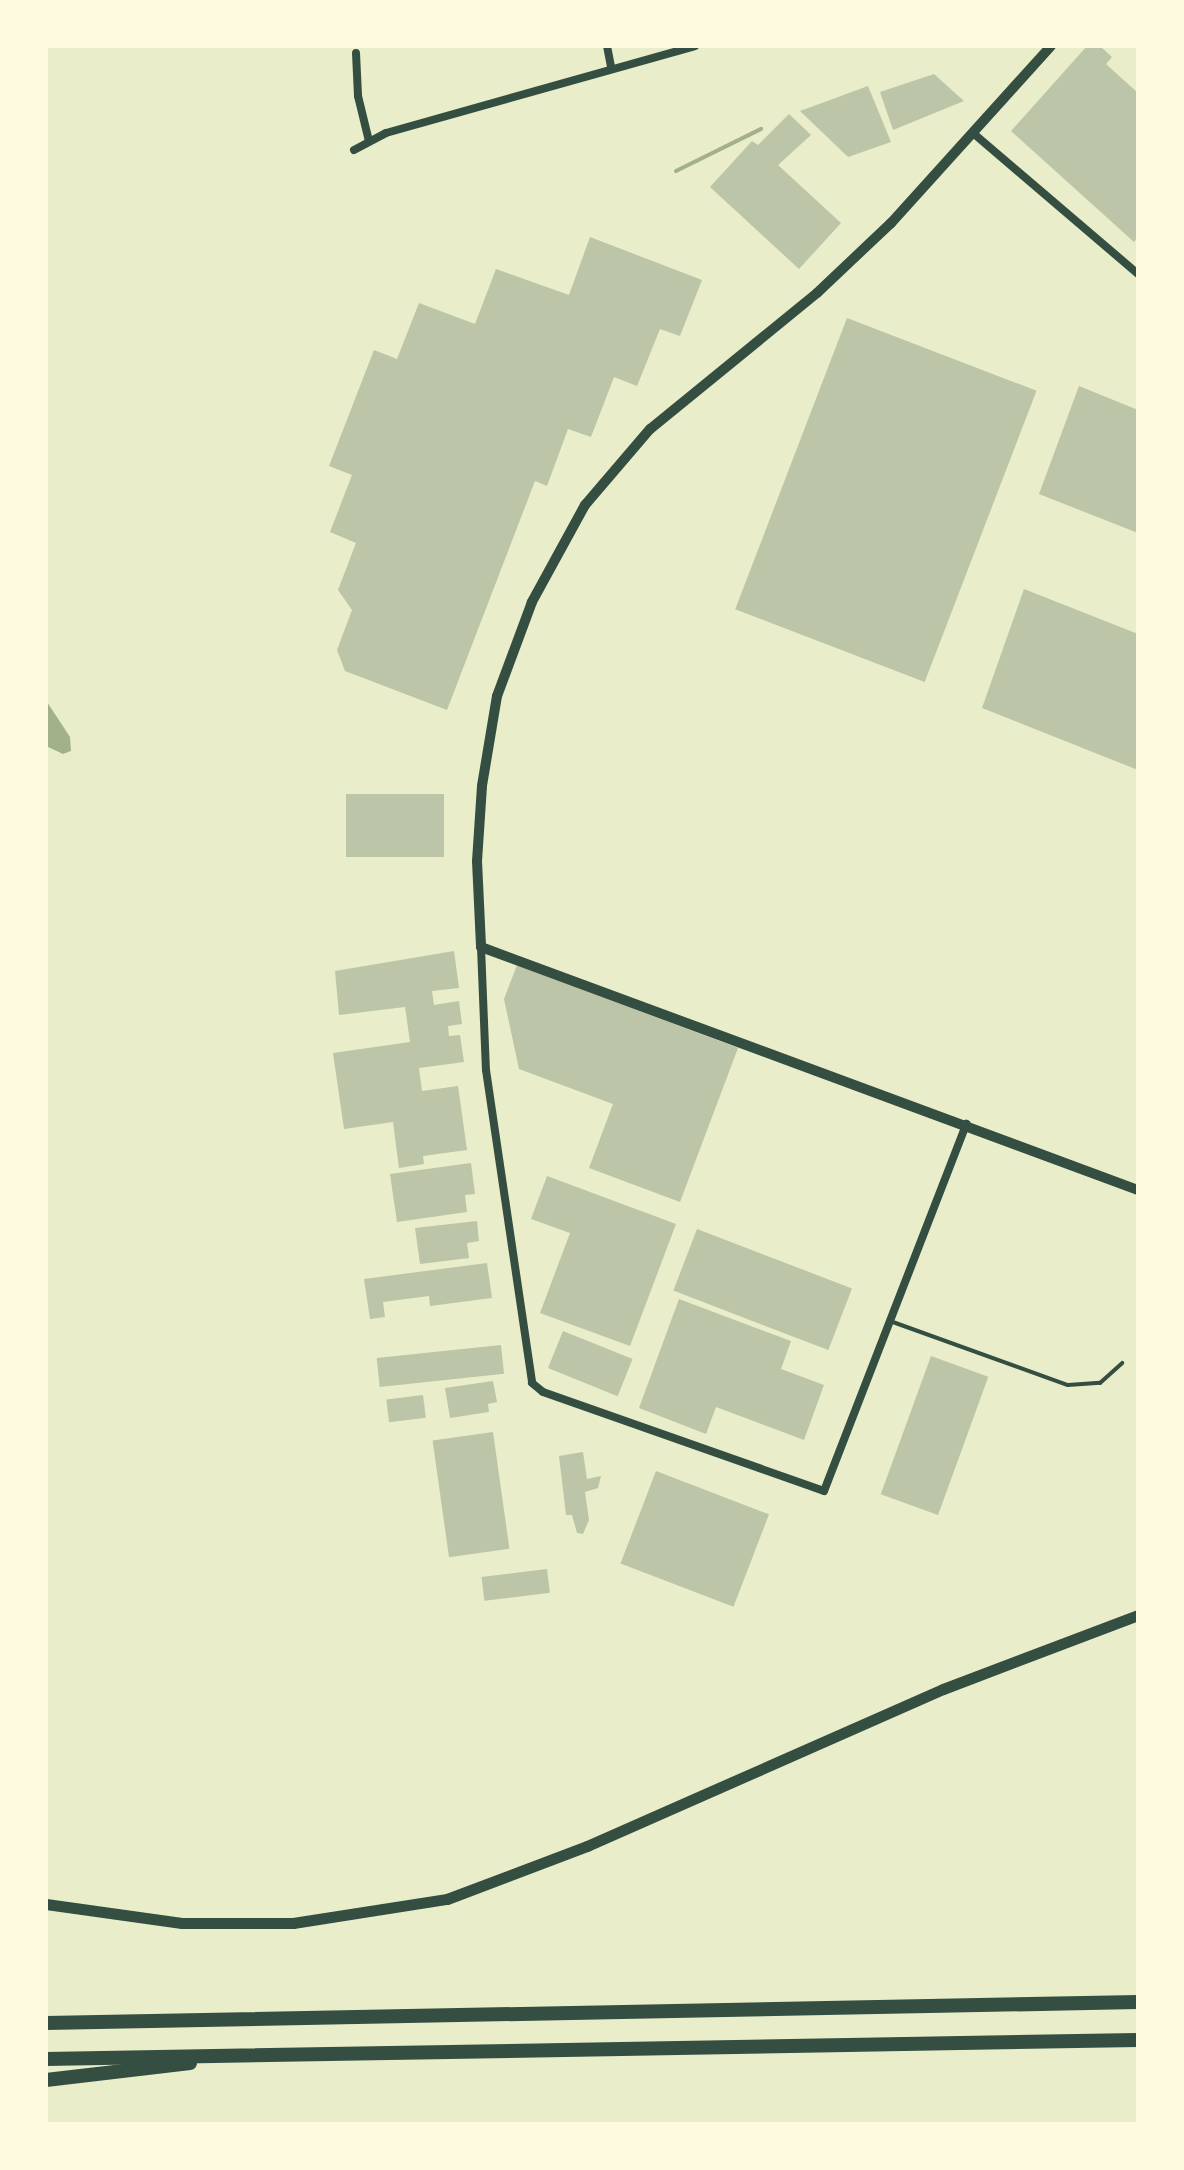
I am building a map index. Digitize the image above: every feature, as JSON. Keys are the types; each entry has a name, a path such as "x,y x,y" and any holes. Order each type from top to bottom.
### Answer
{"highway":[{"path":"46,2023 1138,2002"},
{"path":"46,2059 1138,2040"},
{"path":"46,2080 233,2056"}],"main road":[{"path":"46,1904 182,1923 293,1923 447,1899 587,1846 943,1689 1138,1615"}],"street":[{"path":"607,46 611,67"},
{"path":"354,150 369,141 611,67 695,46"},
{"path":"966,1124 824,1491 543,1392 532,1383 486,1070 477,861 482,777 497,696 532,602 585,505 650,429 817,293 891,223 1051,46"},
{"path":"356,53 358,96 369,141"},
{"path":"973,133 1138,274"},
{"path":"481,947 1138,1190"}],"lane":[{"path":"890,1321 1068,1385 1100,1383 1122,1363"}],"shaded area":[{"path":"47,702 70,737 71,751 63,754 46,746"}],"building":[{"path":"1087,46 1100,46 1112,57 1106,64 1138,93 1138,237 1134,242 1011,131"},
{"path":"934,74 964,101 893,130 880,92"},
{"path":"868,86 891,142 848,157 800,111"},
{"path":"789,114 811,135 778,165 841,223 799,269 710,187 752,141 758,145"},
{"path":"590,237 702,280 680,336 660,329 637,386 614,377 591,437 568,429 547,486 535,481 447,710 345,671 337,650 352,610 338,590 356,543 330,532 352,475 329,466 374,350 397,359 419,303 475,324 496,269 569,295"},
{"path":"847,318 1037,391 925,682 735,609"},
{"path":"1079,386 1138,410 1138,533 1039,494"},
{"path":"1024,589 1138,634 1138,770 982,708"},
{"path":"346,794 444,794 444,857 346,857"},
{"path":"454,951 459,988 432,991 434,1005 459,1001 462,1024 448,1026 449,1036 460,1035 464,1062 419,1068 422,1091 458,1086 467,1150 423,1156 424,1164 399,1168 393,1122 344,1129 333,1053 410,1042 405,1007 339,1015 335,971"},
{"path":"517,965 738,1048 680,1202 589,1168 613,1104 519,1069 504,999"},
{"path":"471,1163 475,1194 465,1195 467,1212 397,1222 390,1174"},
{"path":"547,1176 676,1224 630,1346 540,1313 570,1233 531,1219"},
{"path":"477,1221 479,1241 467,1243 469,1258 420,1264 415,1228"},
{"path":"697,1229 852,1288 828,1350 673,1291"},
{"path":"487,1263 492,1298 430,1306 429,1296 383,1302 385,1317 370,1319 364,1279"},
{"path":"679,1299 791,1341 781,1369 824,1385 804,1440 716,1407 706,1434 639,1408"},
{"path":"563,1331 633,1359 618,1396 548,1368"},
{"path":"501,1345 504,1374 380,1387 377,1358"},
{"path":"931,1356 988,1377 938,1515 881,1494"},
{"path":"493,1381 497,1402 488,1404 489,1412 450,1418 445,1388"},
{"path":"423,1395 426,1418 389,1422 386,1400"},
{"path":"493,1432 509,1549 449,1557 433,1440"},
{"path":"583,1452 587,1479 601,1476 598,1488 585,1492 589,1520 583,1534 577,1533 572,1515 566,1515 559,1456"},
{"path":"656,1471 769,1514 733,1607 621,1563"},
{"path":"547,1569 550,1593 484,1601 481,1577"}],"waterway":[{"path":"676,171 761,129"}]}
